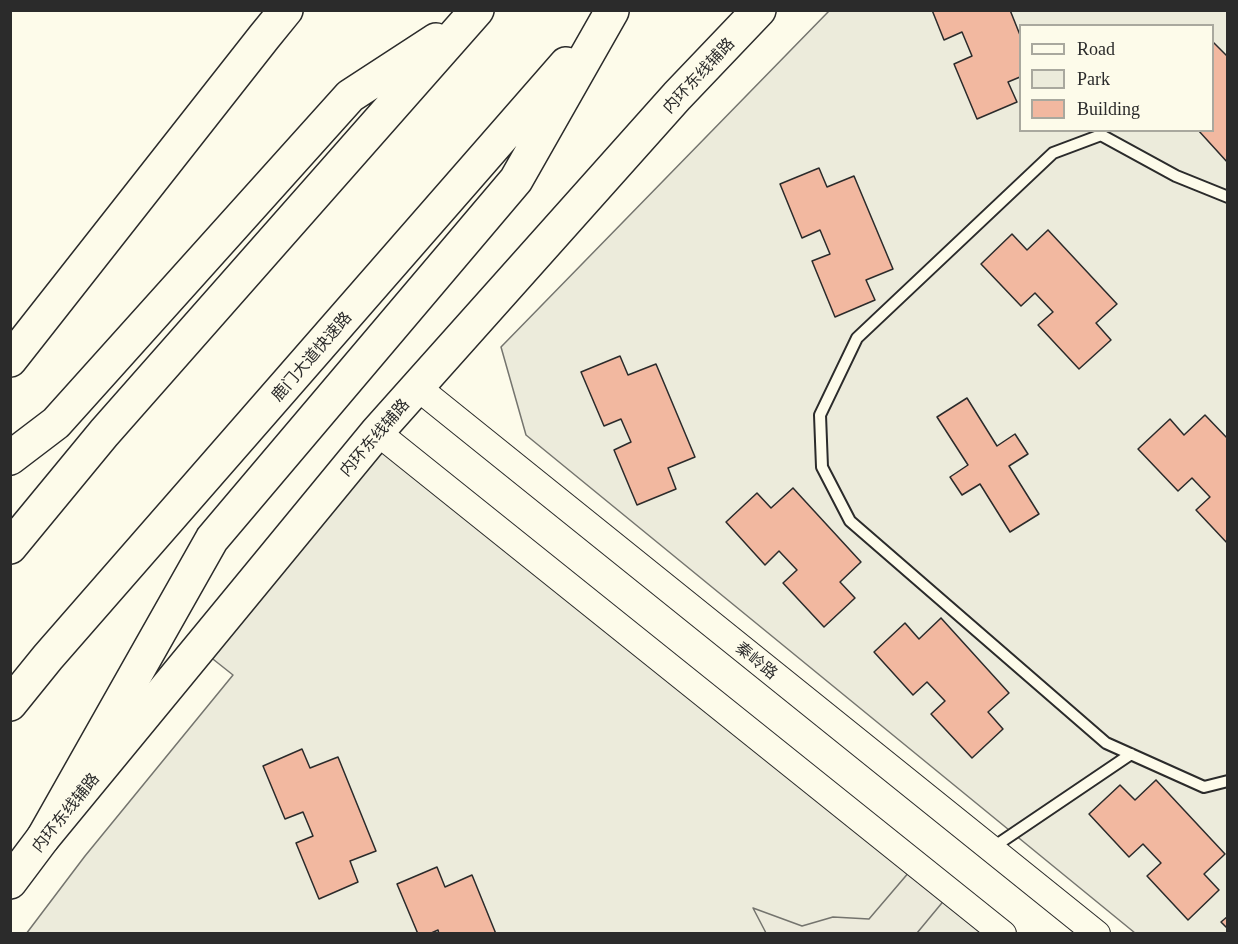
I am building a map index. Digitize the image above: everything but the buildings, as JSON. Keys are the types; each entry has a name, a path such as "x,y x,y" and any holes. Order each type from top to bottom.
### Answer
{"main road":[{"path":"10,360 286,10"},
{"name":"内环东线辅路","path":"10,882 43,838 377,432 677,96 759,10"},
{"path":"43,838 212,539 516,180 613,11"},
{"name":"鹿门大道快速路","path":"10,704 48,657 613,11"},
{"path":"10,458 56,423 350,96 473,14"},
{"path":"10,547 104,433 473,14"}],"street":[{"name":"秦岭路","path":"417,387 1097,933"},
{"path":"377,432 1003,933"}],"lane":[{"path":"1227,197 1176,176 1101,135 1053,153 857,338 820,415 822,467 850,521 1106,742 1204,787 1227,781"},
{"path":"992,848 1131,754"}],"green space":[{"path":"829,11 1227,11 1227,933 1135,933 526,435 501,347"},
{"path":"377,432 1003,934 26,934 85,856 233,675 199,648"}],"shaded area":[{"path":"916,864 951,892 917,933 766,933 753,908 802,926 833,917 869,919"}]}
